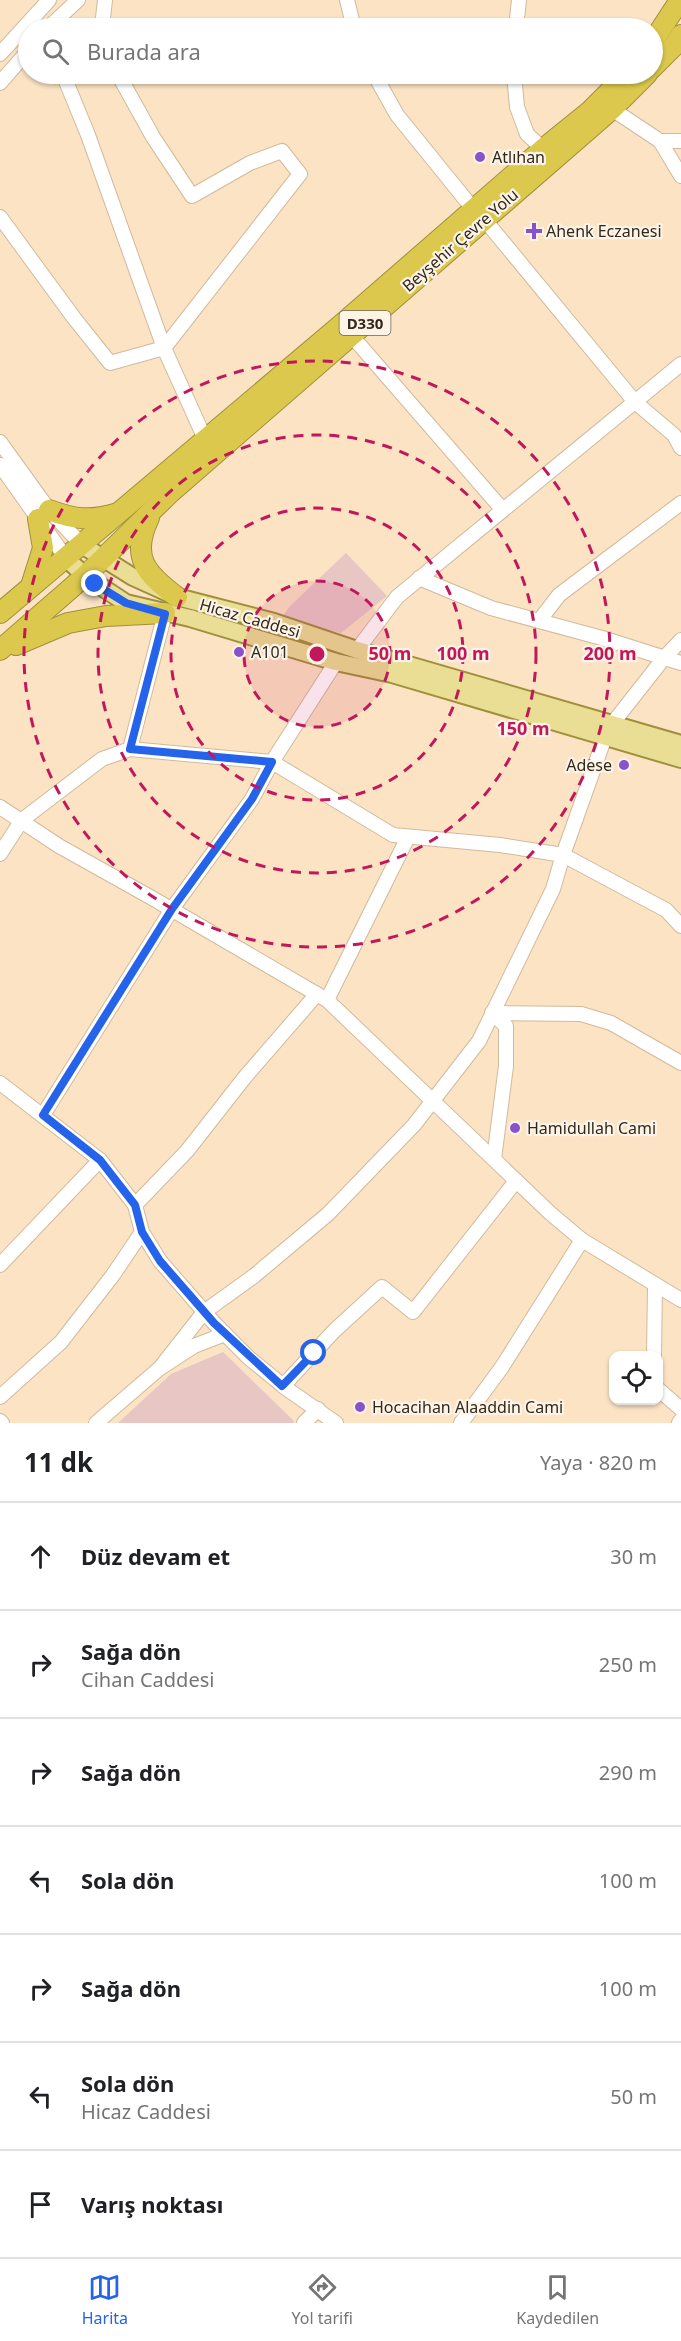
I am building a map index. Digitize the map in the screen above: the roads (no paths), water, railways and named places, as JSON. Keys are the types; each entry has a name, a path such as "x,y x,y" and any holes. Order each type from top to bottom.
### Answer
{"highway":[{"path":"663,26 680,0"},
{"path":"663,57 681,35"},
{"name":"Beyşehir Çevre Yolu","path":"85,576 154,510 351,335 479,214 543,149 590,111 617,84"},
{"name":"Beyşehir Çevre Yolu","path":"120,512 205,438 341,326 612,109 637,84"},
{"path":"154,510 140,537 141,553 148,571 158,583 177,597"},
{"path":"30,587 43,548 44,515 85,519 120,512"},
{"name":"D330","path":"0,613 120,512"},
{"name":"D330","path":"0,652 85,576"},
{"path":"0,652 68,623 106,616 165,614"}],"main road":[{"name":"Hicaz Caddesi","path":"82,545 136,579 177,597 274,622 608,731 681,759"},
{"name":"Hicaz Caddesi","path":"66,558 85,576 121,600 165,614 189,618 336,662 392,674 608,731 681,744"},
{"path":"121,600 116,589 118,581 123,578 136,579"}],"street":[{"path":"33,18 49,0"},
{"path":"59,18 78,0"},
{"path":"103,18 105,0"},
{"path":"347,0 352,18"},
{"path":"517,18 519,0"},
{"path":"0,54 18,34"},
{"path":"0,83 18,62"},
{"path":"67,84 88,135 164,348 205,438"},
{"path":"0,217 110,363 164,348 300,174 282,151 250,163 192,196 153,137 124,84"},
{"path":"380,84 397,115 635,402 674,435 681,448"},
{"path":"515,84 517,107 527,134 543,149"},
{"path":"612,109 660,141 681,176"},
{"path":"660,141 681,141"},
{"path":"351,335 502,509"},
{"path":"357,650 397,597 681,364"},
{"path":"0,442 44,515 66,558"},
{"path":"0,465 44,515"},
{"path":"539,621 559,595 681,503"},
{"name":"Hicaz Caddesi","path":"44,515 82,545"},
{"path":"419,578 491,608 681,663"},
{"path":"130,749 165,614"},
{"path":"160,1368 204,1312 254,1276 328,1214 414,1125 478,1041 553,889 608,731 664,658 681,640"},
{"path":"43,1115 172,909 252,799 272,762 336,662"},
{"path":"0,854 22,820 102,759 130,749 272,762 393,835 500,845 563,855 666,910 681,926"},
{"path":"0,807 59,846 322,997 550,1213 582,1240 681,1300"},
{"path":"135,1205 187,1151 245,1077 322,997 408,837"},
{"path":"492,1013 581,1014 611,1023 681,1063"},
{"path":"492,1013 506,1026 506,1066 494,1159"},
{"path":"0,1083 100,1160 135,1205 142,1232 160,1261 204,1312 282,1386 336,1423"},
{"path":"0,1266 100,1160"},
{"path":"282,1386 334,1330 382,1287 412,1312 516,1180"},
{"path":"0,1396 61,1342 113,1275 142,1232"},
{"path":"460,1423 501,1367 582,1240"},
{"path":"654,1351 655,1285"},
{"path":"96,1423 160,1368 194,1346 225,1334"},
{"path":"663,1393 681,1409"},
{"path":"304,1423 318,1409"}],"place":[{"name":"Atlıhan","path":"480,157"},
{"name":"Ahenk Eczanesi","path":"534,231"},
{"name":"A101","path":"239,652"},
{"name":"Adese","path":"624,765"},
{"name":"Hamidullah Cami","path":"515,1128"},
{"name":"Hocacihan Alaaddin Cami","path":"360,1407"}]}
